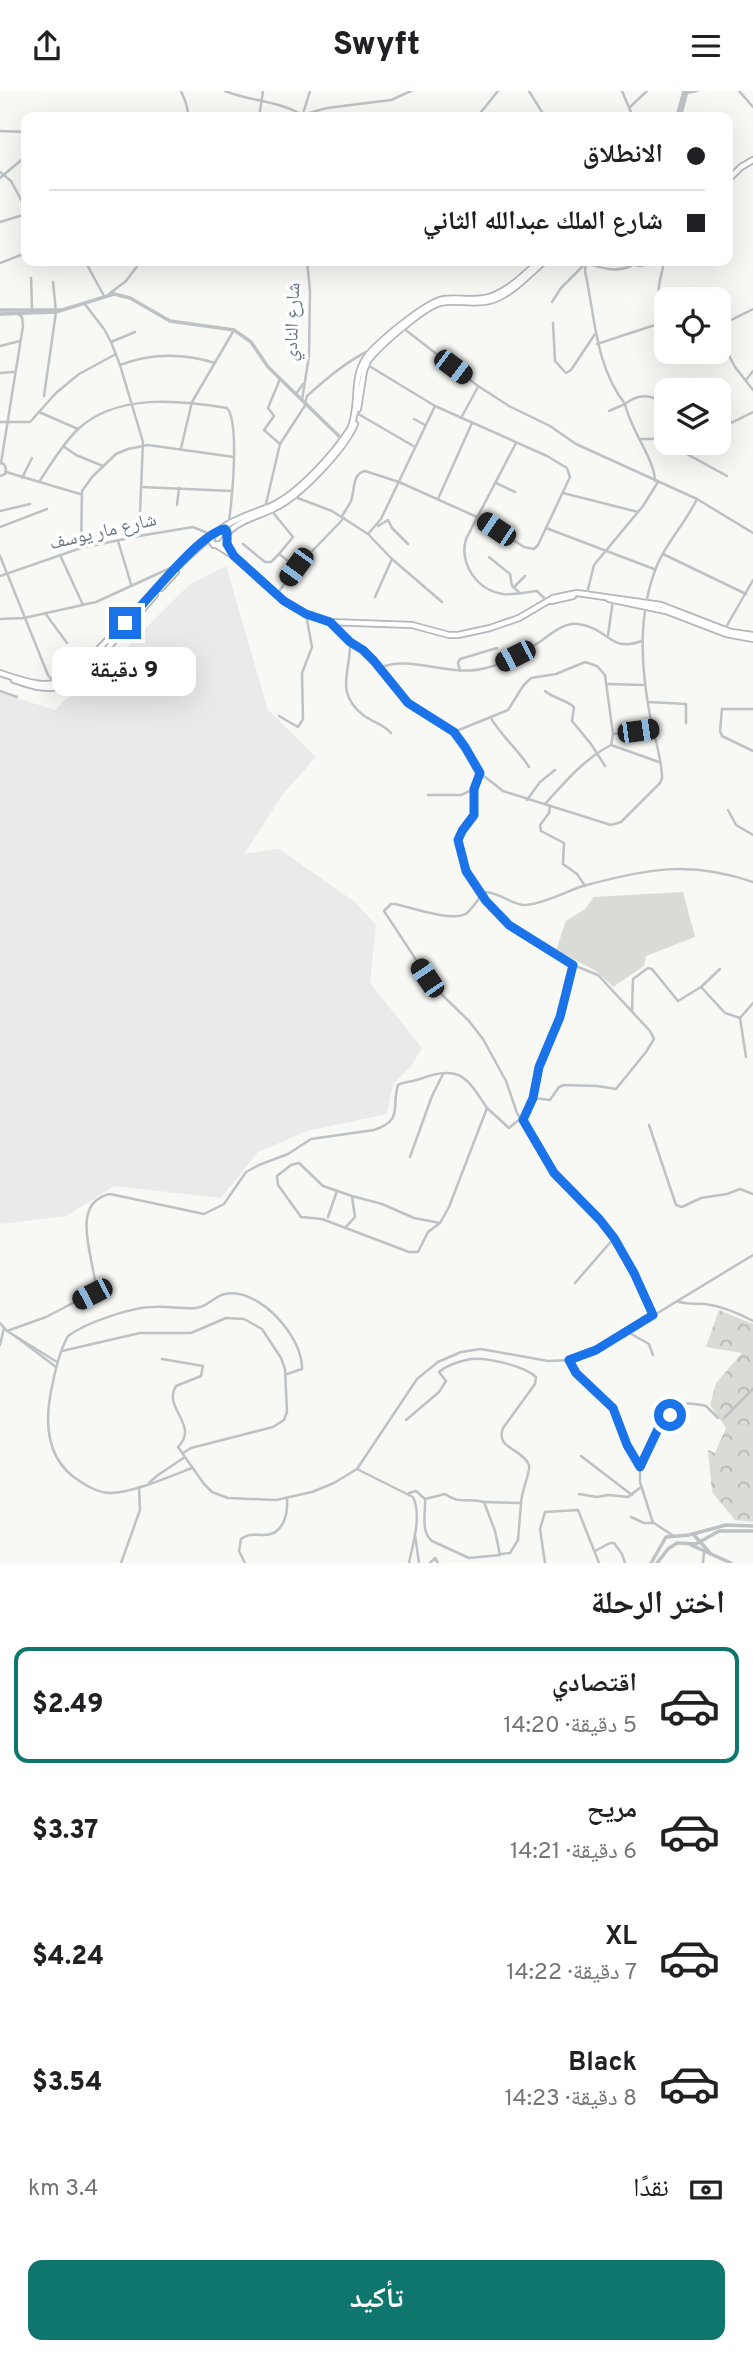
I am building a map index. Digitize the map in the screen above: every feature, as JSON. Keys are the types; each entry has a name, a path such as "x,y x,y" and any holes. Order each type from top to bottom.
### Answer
{"main road":[{"path":"733,175 753,160"},
{"path":"365,362 428,308 438,304 479,303 499,297 536,266"},
{"path":"55,686 80,670 165,579 212,535 229,524 295,497 344,441 357,413 360,372 374,348 426,305 444,299 480,299 494,295 536,266"},
{"path":"218,545 234,527 291,495 344,441"},
{"path":"221,529 225,529 228,547 234,556"},
{"path":"212,535 212,543"},
{"path":"0,674 48,686 69,683 195,552 212,543 234,556 277,595 306,614 330,622 412,625 458,635 519,618 553,598 587,593 680,611 725,630 753,637"},
{"path":"549,602 578,596 648,604 726,634 753,637"}],"street":[{"path":"181,91 188,112"},
{"path":"225,91 295,112"},
{"path":"259,112 263,91"},
{"path":"303,112 310,91"},
{"path":"314,112 391,100 411,91"},
{"path":"481,112 498,91"},
{"path":"529,91 542,112"},
{"path":"622,91 632,112"},
{"path":"630,107 647,91"},
{"path":"680,112 685,92 696,91"},
{"path":"739,91 753,107"},
{"path":"0,131 21,132"},
{"path":"0,179 21,161"},
{"path":"0,172 13,184 21,201"},
{"path":"0,222 21,213"},
{"path":"0,263 21,255"},
{"path":"88,266 107,295 130,298 170,321 234,330 251,342 268,367 344,441"},
{"path":"1,312 57,310 85,303 107,295 126,281 137,266"},
{"name":"شارع النادي","path":"304,402 303,384 309,356 308,266"},
{"path":"552,302 561,288 583,266"},
{"path":"586,266 597,344 657,482 638,512 599,559 592,571 587,593"},
{"path":"597,266 608,270 625,269 628,266"},
{"path":"658,287 663,266"},
{"path":"578,272 586,275"},
{"path":"31,278 32,309"},
{"path":"44,395 57,310 53,282"},
{"path":"85,303 104,329 116,354 143,445 139,536"},
{"path":"731,320 753,309"},
{"path":"1,312 57,310"},
{"path":"6,472 6,466 0,463 24,323 16,312"},
{"path":"553,323 555,361 566,373 571,370 595,334"},
{"path":"597,344 654,325"},
{"path":"403,328 478,386 509,406 550,426 576,444 697,499 753,533"},
{"path":"181,449 192,402 234,330"},
{"path":"111,342 135,333"},
{"path":"0,346 20,341"},
{"path":"243,544 265,562 271,562 293,537 268,509 280,444 290,432 311,393 341,367 374,348"},
{"path":"0,422 30,422 56,393 79,374 116,354"},
{"path":"120,365 154,355 180,356 215,363"},
{"path":"277,595 296,567 343,517 351,499 355,479 361,471 399,482 477,517 531,550 537,548 570,477 567,468 547,456 435,406 365,362 359,355"},
{"path":"731,359 753,390"},
{"path":"746,380 753,371"},
{"path":"0,373 14,372"},
{"path":"280,379 268,408 274,415 264,429 280,444"},
{"name":"شارع النادي","path":"296,394 303,384"},
{"path":"461,418 478,386"},
{"path":"609,411 637,397 647,396 654,399"},
{"path":"39,482 63,446 79,429 105,413 132,404 192,402 229,410 232,414 234,457 227,534"},
{"path":"378,526 435,406"},
{"path":"39,412 79,429"},
{"path":"731,423 753,412"},
{"path":"357,413 415,447"},
{"path":"414,419 425,425"},
{"path":"438,499 471,423"},
{"path":"638,439 654,439"},
{"path":"516,442 464,547 467,566 477,579 494,591 506,594 539,591 549,602"},
{"path":"81,548 81,494 103,466 122,451 143,445 234,457"},
{"path":"63,446 76,455 103,466"},
{"path":"689,455 727,476"},
{"path":"22,478 32,458"},
{"path":"6,472 81,494"},
{"path":"0,476 6,472"},
{"path":"496,483 515,492"},
{"path":"141,487 232,491"},
{"path":"177,505 179,487"},
{"path":"562,493 638,512"},
{"path":"295,497 343,517 368,534 392,559 442,602"},
{"path":"330,622 350,642 371,657 413,708 454,732 480,773 503,791 606,825 615,825 660,783 662,774 645,685 642,641 655,569 697,499"},
{"path":"0,511 30,504"},
{"path":"0,527 47,509"},
{"path":"368,534 388,520 392,529 408,544"},
{"name":"شارع مار يوسف","path":"0,576 81,548 139,536 193,527 212,535"},
{"path":"546,528 655,569"},
{"path":"118,541 131,586"},
{"path":"279,554 296,567"},
{"path":"663,554 746,594"},
{"path":"60,555 83,605"},
{"path":"0,556 48,675 55,686"},
{"path":"489,557 510,574 514,587 520,593"},
{"path":"375,597 392,559"},
{"path":"0,619 24,618 106,599 180,564"},
{"path":"160,572 165,579"},
{"path":"514,587 525,576"},
{"path":"725,630 753,580"},
{"path":"608,636 613,600"},
{"path":"45,613 67,643"},
{"path":"279,716 298,727 302,721 301,675 312,647 306,614"},
{"path":"380,668 396,663 460,671 479,670 499,664 568,624 577,623 608,636 621,645 642,641"},
{"path":"350,642 350,663 344,686 347,694 364,716 386,727 391,733"},
{"path":"460,671 460,659 497,648"},
{"path":"454,732 510,708 527,680 535,676 556,674 581,663 589,663 603,672 608,684 613,734 611,745"},
{"path":"48,675 48,686"},
{"path":"608,684 645,685"},
{"path":"0,691 17,697"},
{"path":"545,691 574,707 572,721 605,766"},
{"path":"648,702 686,704 686,723"},
{"path":"753,709 722,709 720,734 753,751"},
{"path":"491,718 528,767"},
{"path":"613,734 653,729"},
{"path":"545,804 569,777 597,753 611,745 659,762"},
{"path":"527,800 540,782 555,770"},
{"path":"480,773 474,789 474,815 460,835 458,846 466,871 482,895 509,925 573,965 598,975 650,1031 654,1039 616,1089 562,1085 550,1100 533,1098"},
{"path":"428,795 461,795 474,789"},
{"path":"550,806 540,830 544,835 564,843 562,862 577,874 586,886"},
{"path":"728,810 736,825 753,835"},
{"path":"653,1315 614,1238 554,1173 522,1119 506,1081 482,1039 469,1021 433,987 384,911 394,904 441,915 463,916 482,895 491,892 524,905 629,874 674,868 710,871 753,882"},
{"path":"6,1329 53,1314 96,1291 86,1221 89,1207 100,1197 110,1194 205,1214 223,1204 246,1172 283,1157 311,1139 383,1127 396,1113 398,1085 429,1075 457,1073 466,1079 487,1108 509,1128 513,1127 522,1119 533,1098 539,1067 558,1023 573,965"},
{"path":"632,1011 634,979 648,968 652,969 675,1000 681,1000 701,988 720,969"},
{"path":"701,988 725,1013 740,1018"},
{"path":"746,1057 740,1018 753,1003"},
{"path":"410,1157 443,1074"},
{"path":"440,1223 414,1218 382,1204 337,1191 319,1183 299,1163 290,1165 277,1177 278,1185 300,1216 320,1218 416,1253 429,1231 440,1223 449,1207 487,1108"},
{"path":"649,1125 676,1205 682,1207 701,1198 740,1189 753,1194"},
{"path":"328,1217 337,1191"},
{"path":"345,1227 355,1217 352,1196"},
{"path":"575,1283 614,1238"},
{"path":"162,1359 203,1366 199,1378 173,1389 178,1413 187,1431 185,1440 178,1447 212,1492 228,1498 249,1500 287,1499 334,1483 357,1469 417,1378 438,1361 461,1352 481,1349 548,1361 569,1360 596,1350 753,1255"},
{"path":"192,1468 139,1487 111,1493 98,1491 76,1479 60,1463 47,1427 49,1401 57,1365 70,1334 118,1314 147,1307 198,1308 222,1295 234,1294 255,1300 274,1314 297,1344 302,1369 287,1374"},
{"path":"677,1301 730,1310 753,1321"},
{"path":"62,1351 140,1333 191,1333 220,1320 239,1318 262,1329 281,1358 287,1374 287,1412 282,1422 273,1427 191,1448 149,1483"},
{"path":"0,1323 57,1365"},
{"path":"0,1345 6,1329"},
{"path":"626,1331 649,1344 653,1355"},
{"path":"407,1420 441,1389 446,1381 439,1372 452,1365 473,1359 520,1367 534,1375 536,1381 500,1436 502,1442 517,1452 528,1465 529,1472 521,1490 517,1543 510,1553 469,1558 432,1541 427,1537 425,1528 425,1499 416,1491 409,1493"},
{"path":"569,1360 576,1373 613,1408 627,1445 640,1467 641,1487 653,1523"},
{"path":"724,1418 753,1389"},
{"path":"640,1467 661,1425 682,1405 708,1406 718,1418"},
{"path":"581,1456 619,1488 632,1495"},
{"path":"357,1469 413,1497 417,1506 409,1563"},
{"path":"121,1563 140,1510 139,1487"},
{"path":"579,1494 628,1497 641,1487"},
{"path":"425,1499 445,1494 454,1500 521,1503"},
{"path":"245,1563 239,1551 241,1539 251,1534 277,1531 286,1517 287,1499"},
{"path":"484,1502 495,1531 500,1555"},
{"path":"545,1563 540,1529 546,1512 579,1510 599,1563"},
{"path":"631,1517 644,1523 653,1523 672,1535"},
{"path":"651,1563 664,1539 672,1535 692,1534 726,1525 753,1528"},
{"path":"663,1528 666,1544 671,1546"},
{"path":"691,1545 719,1531 753,1528"},
{"path":"415,1532 419,1563"},
{"path":"692,1534 713,1555"},
{"path":"595,1551 614,1543 625,1563"},
{"path":"657,1563 671,1546 679,1543 691,1545 731,1563"},
{"path":"703,1563 704,1552"},
{"path":"430,1563 435,1558 438,1563"}],"shaded area":[{"path":"226,566 268,710 316,757 283,794 244,854 279,849 355,902 376,925 370,983 422,1048 411,1066 393,1084 387,1114 307,1131 258,1152 221,1198 114,1186 66,1216 0,1224 0,693 55,710 90,684 189,585"}],"green space":[{"path":"683,892 695,937 646,956 644,966 613,987 596,971 556,950 566,921 585,909 594,897"},
{"path":"719,1310 753,1324 753,1522 735,1520 712,1492 708,1450 715,1453 726,1428 710,1405 716,1383 742,1353 706,1347"}],"route":[{"path":"125,623 199,546 214,533 225,529 229,550 267,587 306,614 330,622 350,642 371,657 413,708 449,727 465,747 480,773 474,789 474,815 458,840 466,871 486,901 509,925 573,965 560,1017 539,1067 533,1098 523,1120 550,1168 614,1238 653,1315 596,1350 569,1360 576,1373 613,1408 627,1445 640,1467 659,1427 670,1415"}]}
